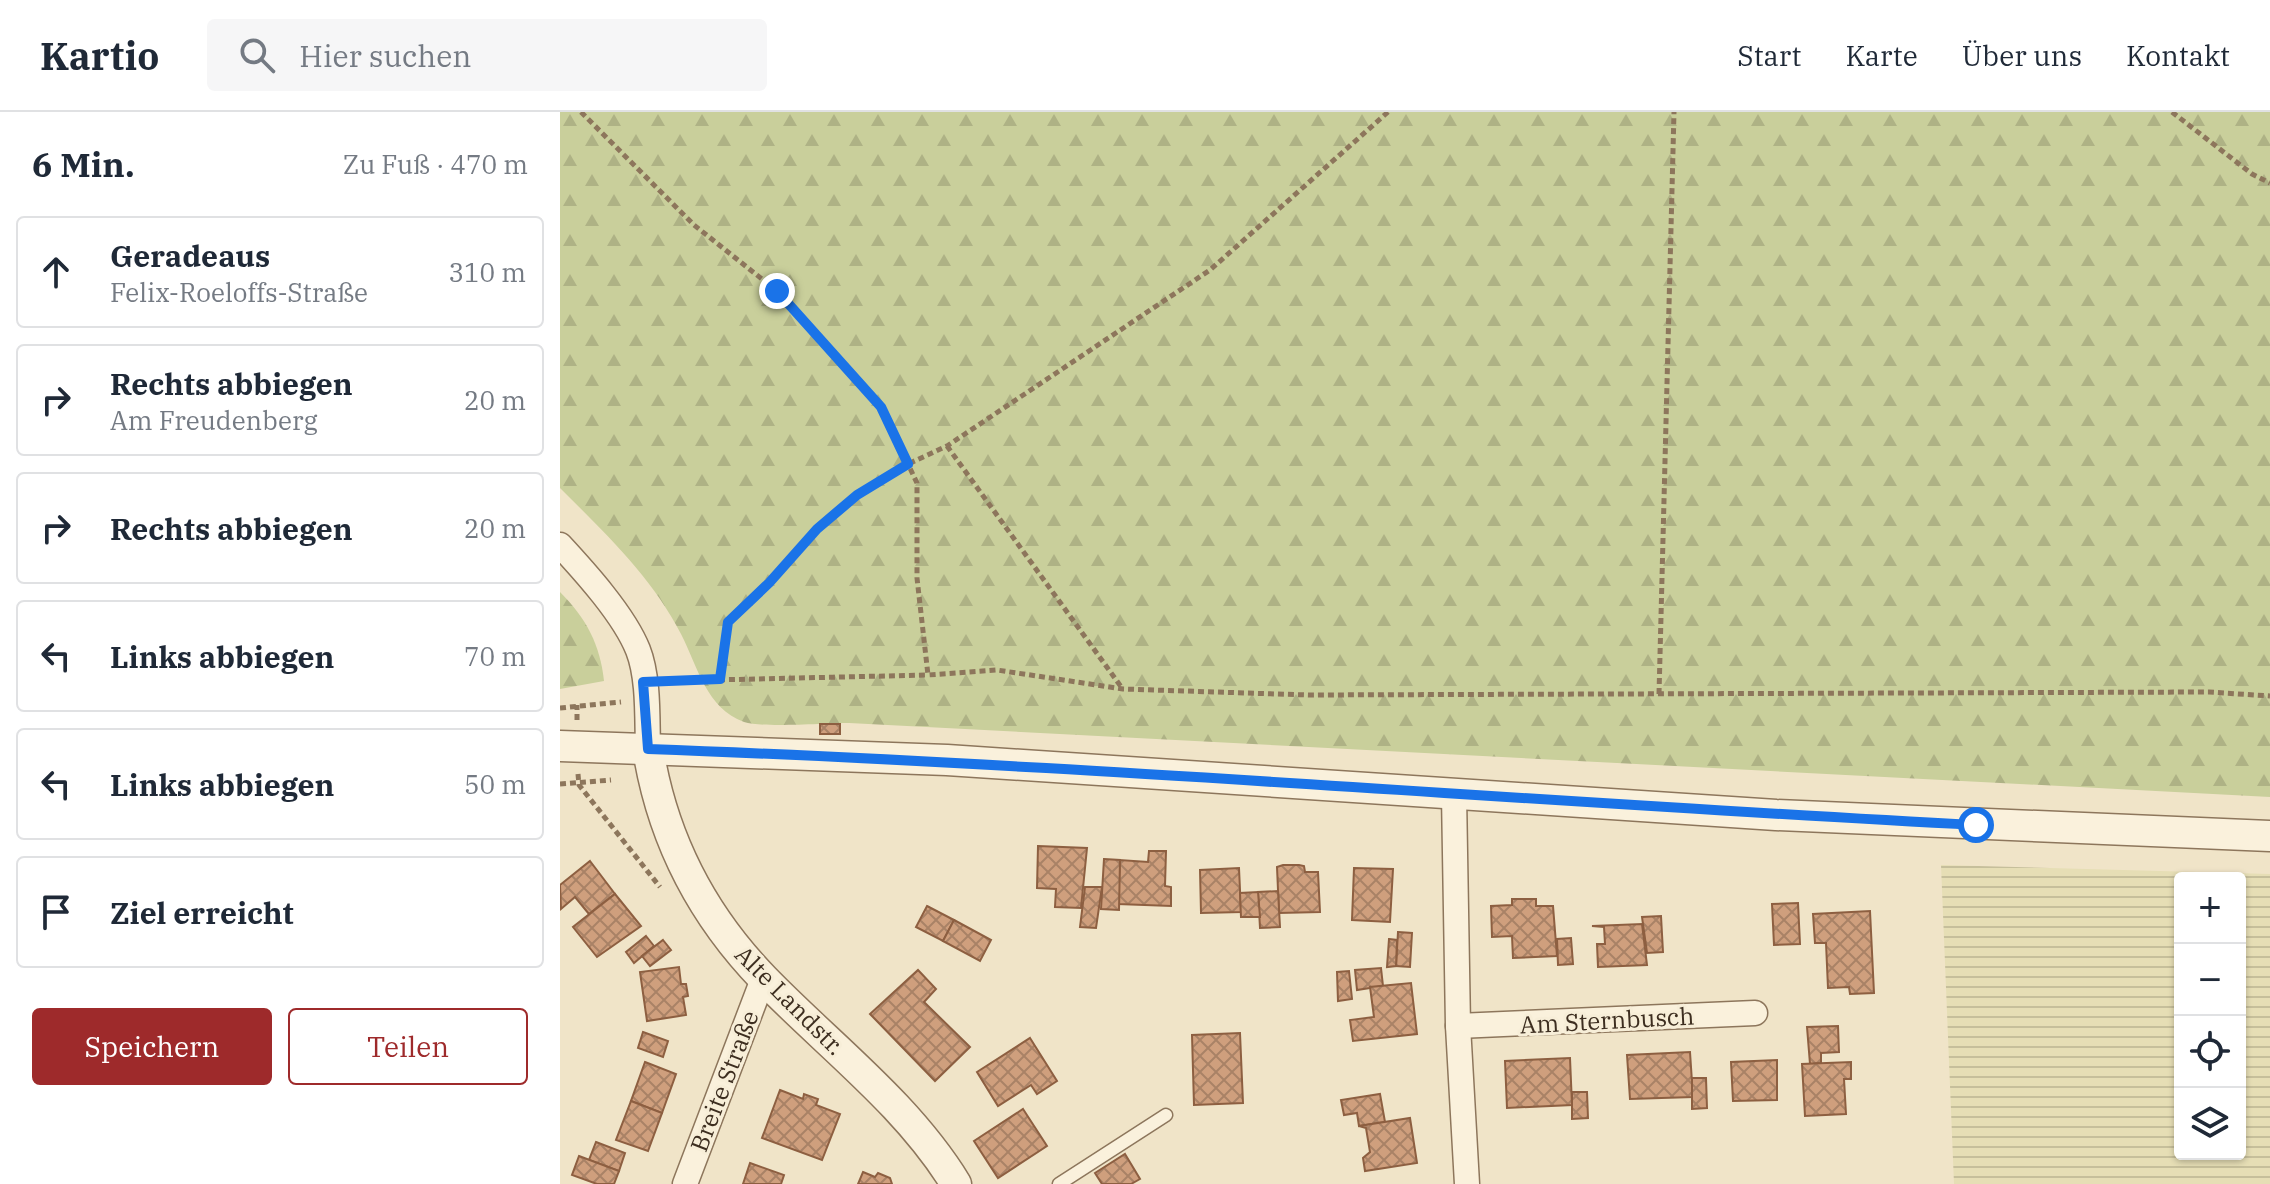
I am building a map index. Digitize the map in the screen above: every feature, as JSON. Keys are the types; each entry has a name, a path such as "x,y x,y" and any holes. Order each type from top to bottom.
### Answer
{"street":[{"path":"560,545 594,581 638,650 648,749"},
{"path":"560,746 947,760 1454,795 1884,820 2270,836"},
{"name":"Alte Landstr.","path":"648,749 652,778 684,868 729,938 763,979 908,1121 956,1184"},
{"path":"1454,795 1458,1026 1467,1184"},
{"name":"Breite Straße","path":"685,1184 763,979"},
{"name":"Am Sternbusch","path":"1458,1026 1755,1013"}],"lane":[{"path":"1059,1184 1166,1115"}],"path":[{"path":"581,112 694,225 777,291 881,407 917,483 917,578 928,675"},
{"path":"720,679 728,622 769,583 817,529 857,495 908,464 947,446 1210,270 1388,112"},
{"path":"1659,694 1674,112"},
{"path":"2172,112 2252,174 2270,183"},
{"path":"947,446 1123,689"},
{"path":"560,708 720,679 928,675 997,670 1123,689 1308,695 2209,692 2270,696"},
{"path":"560,784 579,785"}],"shaded area":[{"path":"1941,865 2197,872 2174,872 2174,1160 2246,1160 2246,873 2270,874 2270,1184 1954,1184"}],"green space":[{"path":"560,112 2270,112 2270,797 849,723 779,725 744,722 731,716 712,697 669,613 642,575 560,488"},
{"path":"560,592 590,632 604,681 560,689"}],"building":[{"path":"820,724 840,724 840,734 820,734"},
{"path":"1038,846 1087,848 1081,908 1055,907 1056,889 1037,888"},
{"path":"1149,851 1166,851 1165,886 1171,887 1171,906 1118,904 1120,860 1148,862"},
{"path":"1104,859 1120,860 1119,910 1101,909"},
{"path":"590,861 615,894 589,914 575,897 561,909 560,885"},
{"path":"1304,866 1305,872 1318,872 1320,912 1279,913 1277,867"},
{"path":"1239,868 1241,912 1201,913 1200,870"},
{"path":"1354,868 1393,869 1390,922 1352,920"},
{"path":"1085,887 1102,887 1096,928 1080,927"},
{"path":"1278,891 1280,927 1260,928 1258,892"},
{"path":"1258,892 1260,917 1241,917 1240,893"},
{"path":"615,894 641,926 597,957 573,927"},
{"path":"1512,899 1536,899 1536,906 1553,906 1557,956 1513,958 1512,936 1492,937 1491,906 1512,905"},
{"path":"1798,903 1800,944 1774,945 1772,904"},
{"path":"927,906 954,920 943,941 916,927"},
{"path":"1870,911 1874,993 1850,994 1849,987 1828,988 1826,943 1815,943 1813,914"},
{"path":"1661,916 1663,952 1647,953 1642,917"},
{"path":"954,920 991,940 980,961 943,941"},
{"path":"1642,924 1647,965 1598,967 1597,944 1605,944 1604,927 1592,926"},
{"path":"1398,932 1412,933 1410,967 1396,966"},
{"path":"646,936 654,946 634,963 626,952"},
{"path":"1571,938 1573,964 1558,965 1557,939"},
{"path":"1389,939 1397,940 1396,966 1387,967"},
{"path":"663,940 671,950 650,966 642,956"},
{"path":"679,967 681,984 686,984 688,996 683,997 686,1015 647,1021 640,972"},
{"path":"1381,968 1383,986 1357,990 1355,970"},
{"path":"918,970 936,989 924,1002 970,1047 935,1081 870,1014"},
{"path":"1349,971 1352,999 1338,1001 1337,972"},
{"path":"1411,983 1417,1034 1353,1041 1350,1020 1374,1017 1370,987"},
{"path":"1838,1026 1839,1052 1821,1053 1821,1063 1810,1064 1807,1027"},
{"path":"643,1032 668,1041 663,1057 638,1048"},
{"path":"1240,1033 1243,1103 1194,1105 1192,1035"},
{"path":"1030,1038 1057,1081 1037,1094 1031,1085 998,1106 977,1072"},
{"path":"1690,1052 1693,1097 1630,1099 1627,1055"},
{"path":"1570,1058 1572,1105 1507,1108 1505,1061"},
{"path":"1777,1060 1777,1100 1733,1101 1731,1062"},
{"path":"645,1062 676,1074 662,1113 631,1101"},
{"path":"1851,1062 1851,1079 1844,1079 1846,1114 1805,1116 1802,1064"},
{"path":"1692,1078 1706,1078 1707,1108 1692,1109"},
{"path":"780,1090 803,1099 804,1094 818,1099 816,1105 840,1114 822,1160 762,1138"},
{"path":"1572,1092 1587,1092 1588,1118 1572,1119"},
{"path":"1380,1094 1385,1122 1359,1126 1357,1113 1344,1115 1341,1100"},
{"path":"631,1101 662,1113 648,1151 616,1140"},
{"path":"1023,1109 1047,1146 998,1178 974,1141"},
{"path":"1410,1118 1417,1163 1365,1171 1363,1158 1370,1152 1366,1128 1359,1126"},
{"path":"596,1142 625,1153 619,1171 589,1160"},
{"path":"1125,1154 1140,1179 1131,1184 1102,1184 1095,1173"},
{"path":"579,1156 619,1171 614,1184 597,1184 572,1175"},
{"path":"750,1163 784,1175 781,1184 743,1184"},
{"path":"863,1172 875,1177 878,1173 890,1178 892,1184 858,1184"}],"route":[{"path":"777,291 881,407 908,464 857,495 817,529 769,583 728,622 720,679 643,682 648,749 947,760 1454,795 1976,825"}]}
